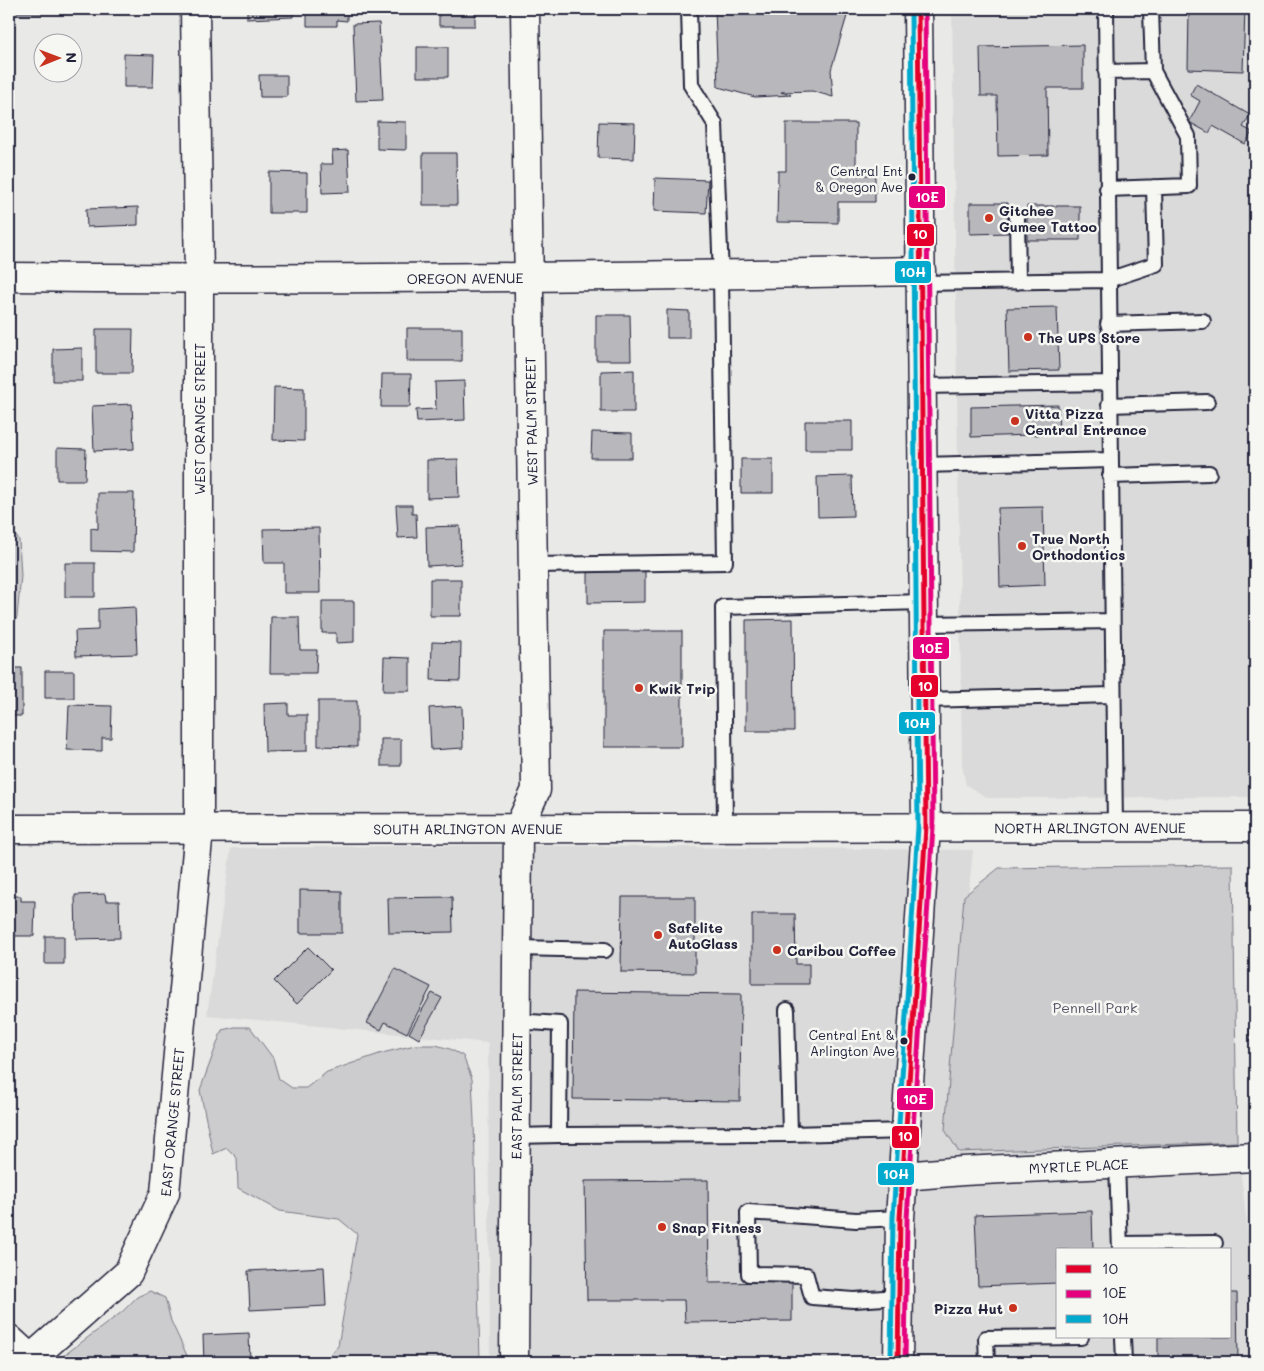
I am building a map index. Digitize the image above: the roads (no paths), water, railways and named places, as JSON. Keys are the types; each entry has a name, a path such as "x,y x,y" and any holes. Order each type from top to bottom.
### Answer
{"main road":[{"name":"WEST ORANGE STREET","path":"195,9 199,280 199,829"},
{"name":"WEST PALM STREET","path":"518,829 536,790 535,565 528,277 525,9"},
{"path":"898,1362 900,1218 926,827 918,9"},
{"name":"OREGON AVENUE","path":"9,277 199,280 721,276 921,277"},
{"name":"SOUTH ARLINGTON AVENUE","path":"9,829 926,827"},
{"name":"NORTH ARLINGTON AVENUE","path":"926,827 1255,827"},
{"name":"EAST ORANGE STREET","path":"29,1360 128,1273 166,1193 199,829"},
{"name":"EAST PALM STREET","path":"514,1362 518,829"},
{"name":"MYRTLE PLACE","path":"903,1176 1255,1157"},
{"path":"9,1339 29,1360"}],"lane":[{"path":"535,565 725,562 721,276 716,124 691,85 689,9"},
{"path":"1106,9 1111,621 1115,828"},
{"path":"1107,189 1189,186 1188,136 1153,71 1152,9"},
{"path":"1106,72 1153,71"},
{"path":"921,277 1018,282 1108,280 1156,264 1154,187"},
{"path":"1017,217 1018,282"},
{"path":"1108,324 1203,321"},
{"path":"922,386 1109,383"},
{"path":"1109,405 1208,402"},
{"path":"923,464 1110,460"},
{"path":"1110,476 1209,473"},
{"path":"725,828 723,607 1111,621"},
{"path":"926,700 1112,696"},
{"path":"517,948 606,950"},
{"path":"787,1010 790,1134"},
{"path":"516,1021 560,1024 559,1135"},
{"path":"516,1136 790,1134 907,1131"},
{"path":"1117,1164 1120,1247 1215,1242"},
{"path":"899,1297 854,1300 812,1296 806,1275 749,1274 748,1212 856,1220 900,1218"},
{"path":"987,1362 986,1338 1056,1337"},
{"path":"1123,1338 1124,1362"}],"place":[{"name":"Central Ent & Oregon Ave","path":"912,177"},
{"name":"Gitchee Gumee Tattoo","path":"989,218"},
{"name":"The UPS Store","path":"1028,337"},
{"name":"Vitta Pizza Central Entrance","path":"1015,421"},
{"name":"True North Orthodontics","path":"1022,546"},
{"name":"Kwik Trip","path":"639,688"},
{"name":"Safelite AutoGlass","path":"658,935"},
{"name":"Caribou Coffee","path":"777,950"},
{"name":"Central Ent & Arlington Ave","path":"904,1041"},
{"name":"Snap Fitness","path":"662,1227"},
{"name":"Pizza Hut","path":"1013,1308"}],"park label":[{"name":"Pennell Park","path":"1095,1007"}]}
